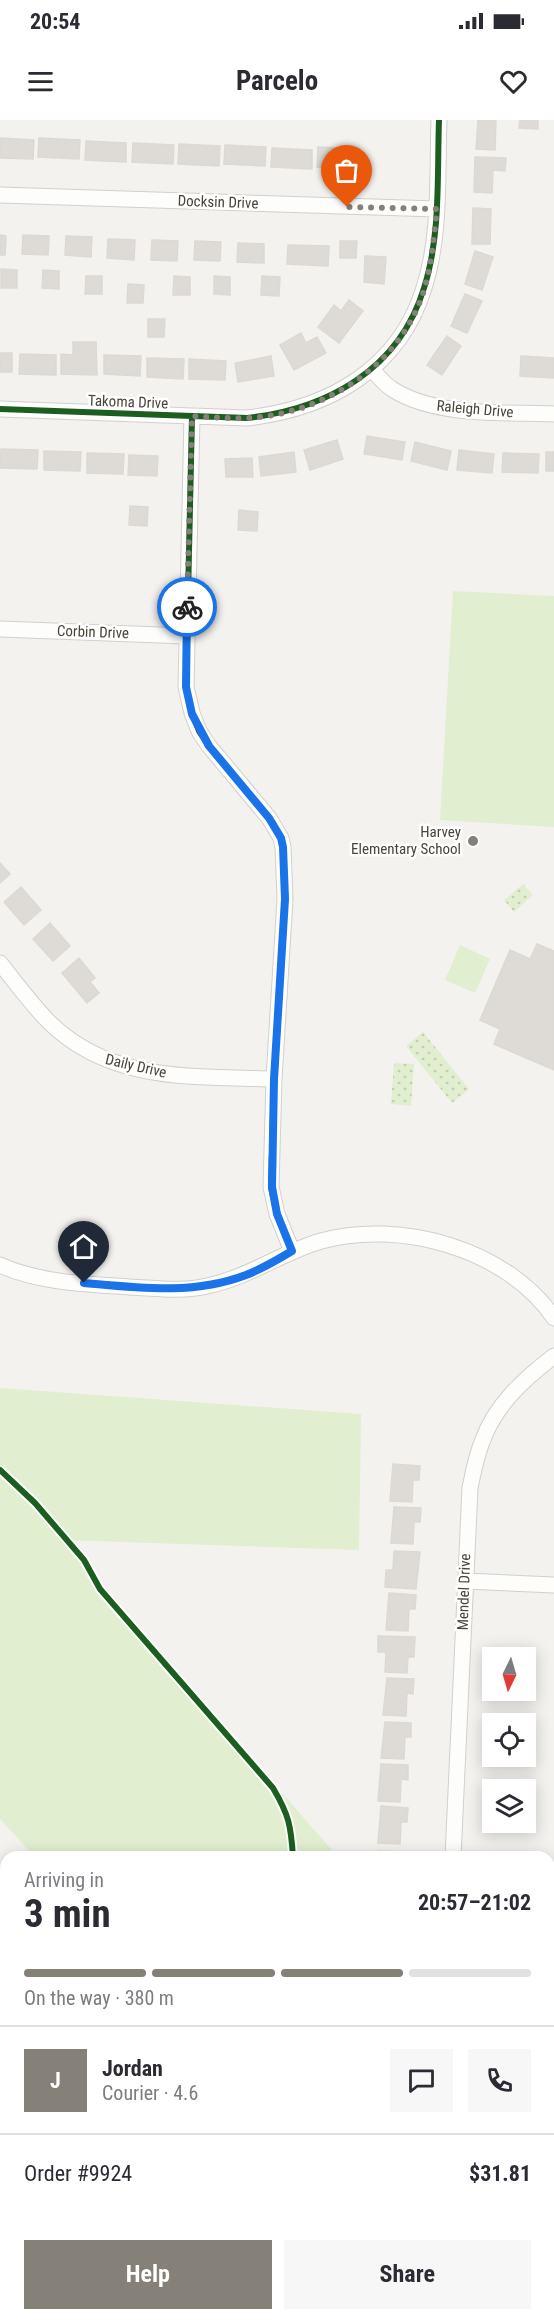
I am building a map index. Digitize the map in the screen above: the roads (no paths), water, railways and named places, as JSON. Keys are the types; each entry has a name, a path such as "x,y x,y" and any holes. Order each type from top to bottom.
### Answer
{"street":[{"name":"Takoma Drive","path":"0,410 247,418 295,410 337,392 372,369 402,335 417,308 425,287 437,209 439,120"},
{"name":"Docksin Drive","path":"0,195 437,209"},
{"name":"Raleigh Drive","path":"372,369 393,389 428,404 482,411 554,414"},
{"path":"192,416 186,687 192,714 199,731 269,818 281,838 283,847 285,899 274,1079 272,1187 277,1214 292,1251"},
{"name":"Corbin Drive","path":"0,629 187,636"},
{"name":"Daily Drive","path":"0,963 50,1022 83,1049 103,1059 149,1072 274,1079"},
{"path":"0,1265 40,1278 107,1285 184,1289 204,1287 246,1275 292,1251 326,1240 349,1236 398,1236 433,1241 463,1249 492,1262 518,1280 554,1318"},
{"name":"Mendel Drive","path":"453,1851 468,1498 482,1441 498,1411 525,1378 554,1356"},
{"path":"465,1581 554,1585"}],"place":[{"name":"Harvey Elementary School","path":"473,841"}]}
